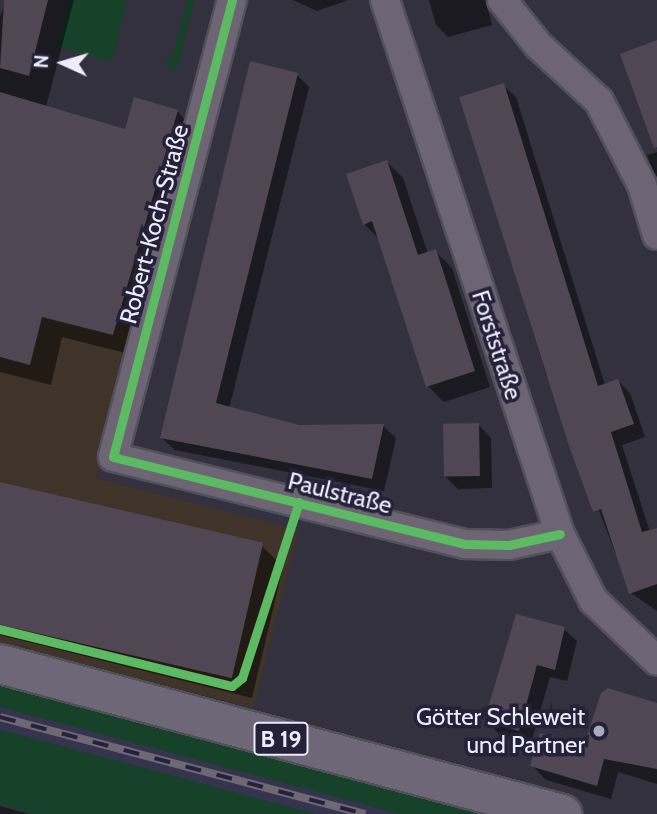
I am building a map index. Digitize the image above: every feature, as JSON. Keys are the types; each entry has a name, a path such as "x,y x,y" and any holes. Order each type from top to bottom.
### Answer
{"main road":[{"name":"B 19","path":"0,664 562,814"}],"street":[{"name":"Robert-Koch-Straße","path":"113,457 232,0"},
{"name":"Forststraße","path":"385,0 560,534 593,600 657,661"},
{"path":"502,0 538,45 599,101 642,185 657,235"},
{"name":"Paulstraße","path":"113,457 465,544 509,545 560,534"}],"shaded area":[{"path":"0,175 165,217 96,478 299,530 253,708 0,643"},
{"path":"0,707 400,814 316,814 0,730"}],"green space":[{"path":"70,0 127,0 112,61 58,47"},
{"path":"187,0 194,0 178,66 170,72 165,58 172,59"},
{"path":"0,686 487,814 400,814 0,707"},
{"path":"0,730 316,814 36,814 0,804"}],"building":[{"path":"4,0 48,0 29,76 0,68"},
{"path":"657,40 657,147 654,148 620,54"},
{"path":"250,61 298,73 216,403 299,425 384,424 372,479 160,438"},
{"path":"504,83 598,386 618,379 634,424 611,432 642,532 657,528 657,584 629,594 601,509 593,512 569,446 459,97"},
{"path":"0,92 125,129 134,97 178,110 113,335 42,317 30,365 0,357"},
{"path":"387,160 418,255 436,249 475,371 426,387 372,221 363,225 346,174"},
{"path":"479,423 480,476 444,477 443,424"},
{"path":"0,482 263,543 232,678 0,625"},
{"path":"516,614 565,627 555,670 537,665 519,731 484,721"},
{"path":"608,688 657,703 657,769 604,759 597,786 530,766 540,733 584,745 601,693"}],"railway":[{"path":"0,717 365,814"}],"cycle path":[{"path":"232,0 113,457 465,544 509,545 560,534"},
{"path":"0,629 232,686 242,678 299,502"}],"place":[{"name":"Götter Schleweit und Partner","path":"599,731"}]}
